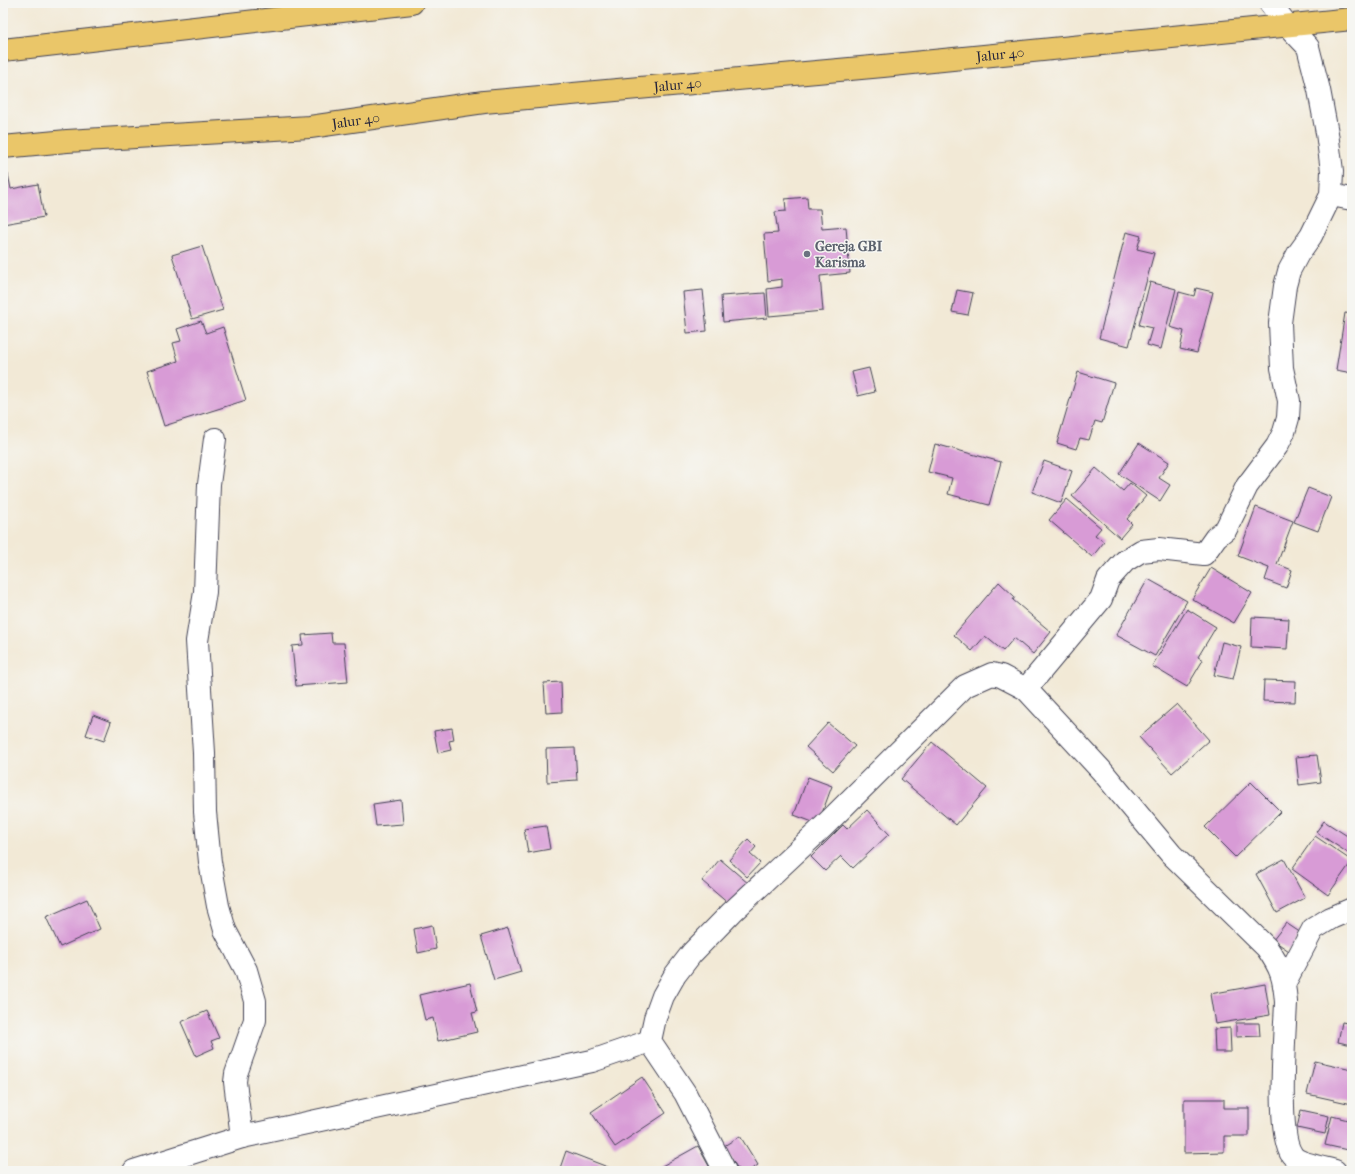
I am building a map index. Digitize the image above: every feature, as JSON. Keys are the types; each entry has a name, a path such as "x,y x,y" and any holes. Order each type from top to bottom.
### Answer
{"highway":[{"path":"3,50 412,3"},
{"name":"Jalur 40","path":"3,147 75,141 310,127 484,102 883,66 1352,19"}],"street":[{"path":"1026,689 1101,598 1108,580 1125,561 1141,551 1159,549 1204,554 1216,537 1226,529 1247,486 1277,446 1288,418 1290,401 1282,368 1280,323 1284,286 1289,271 1298,254 1311,236 1331,195 1332,171 1315,76 1308,47 1287,25 1270,3"},
{"path":"1331,195 1352,199"},
{"path":"215,439 209,484 204,592 197,641 198,672 210,862 218,906 225,930 246,970 255,1001 255,1020 236,1074 235,1082 242,1137"},
{"path":"725,1171 685,1093 650,1041 655,1018 663,996 675,975 692,953 732,912 824,827 965,686 983,676 992,674 1001,676 1026,689 1101,770 1171,854 1267,948 1280,966 1286,1002 1283,1113 1286,1140 1292,1156 1300,1161 1335,1171"},
{"path":"1284,984 1313,929 1331,918 1352,909"},
{"path":"134,1171 242,1137 592,1061 632,1049 650,1041"}],"building":[{"path":"8,174 11,189 38,184 44,217 3,224 3,175"},
{"name":"Gereja GBI Karisma","path":"807,197 808,209 820,209 822,229 846,227 850,273 820,276 823,311 769,316 767,289 782,287 782,279 768,281 764,234 778,233 775,212 786,211 785,199"},
{"path":"1126,232 1141,236 1137,249 1154,253 1129,346 1099,338"},
{"path":"202,246 223,310 192,319 172,255"},
{"path":"1150,282 1176,289 1161,349 1147,345 1152,328 1139,325"},
{"path":"1196,288 1213,292 1197,353 1180,349 1184,331 1170,327 1179,292 1194,296"},
{"path":"703,290 707,331 687,333 683,292"},
{"path":"957,290 973,293 968,315 952,312"},
{"path":"765,293 767,318 723,322 721,296"},
{"path":"1345,313 1352,314 1352,373 1336,370"},
{"path":"201,321 206,333 223,327 246,400 164,426 147,371 178,361 173,343 181,341 177,329"},
{"path":"869,368 875,392 858,396 852,372"},
{"path":"1078,372 1114,383 1102,423 1095,421 1089,440 1080,438 1076,449 1057,443"},
{"path":"1139,443 1169,462 1159,478 1170,485 1160,501 1119,474"},
{"path":"935,444 1001,462 989,505 948,494 952,478 928,472"},
{"path":"1044,461 1072,471 1061,503 1032,492"},
{"path":"1096,468 1123,491 1130,483 1146,496 1127,519 1132,524 1120,538 1072,496"},
{"path":"1308,488 1331,497 1318,531 1294,522"},
{"path":"1067,499 1101,528 1095,535 1104,542 1092,557 1049,520"},
{"path":"1256,507 1293,521 1277,564 1292,570 1286,588 1265,580 1269,568 1238,556"},
{"path":"1211,568 1252,593 1234,623 1192,599"},
{"path":"1148,579 1187,601 1155,656 1116,635"},
{"path":"999,582 1015,597 1013,600 1051,632 1033,654 1014,638 1003,651 985,636 972,651 954,635"},
{"path":"1187,609 1216,627 1198,657 1203,660 1187,687 1152,666"},
{"path":"1252,617 1289,619 1287,649 1251,647"},
{"path":"331,633 332,643 344,643 348,682 296,686 292,646 303,645 302,635"},
{"path":"1222,642 1241,647 1233,679 1214,675"},
{"path":"1264,680 1296,681 1295,702 1263,701"},
{"path":"561,682 562,712 546,713 544,683"},
{"path":"1177,704 1209,740 1172,773 1139,737"},
{"path":"93,715 111,722 104,741 86,735"},
{"path":"828,723 855,746 833,771 806,747"},
{"path":"452,728 454,740 449,741 451,750 438,753 434,731"},
{"path":"932,742 987,788 956,825 901,779"},
{"path":"575,748 577,780 547,782 546,749"},
{"path":"1317,755 1321,782 1299,785 1296,757"},
{"path":"808,777 832,786 818,824 794,815"},
{"path":"1251,782 1281,812 1235,857 1205,827"},
{"path":"401,800 403,824 376,826 373,804"},
{"path":"867,810 889,834 853,868 841,856 825,871 811,857 843,825 847,829"},
{"path":"1324,821 1352,839 1352,847 1348,853 1316,832"},
{"path":"546,826 550,849 528,853 524,829"},
{"path":"1315,836 1352,861 1328,895 1292,869"},
{"path":"748,839 756,847 750,854 760,863 747,877 729,860"},
{"path":"720,859 749,884 730,905 702,881"},
{"path":"1284,859 1305,898 1277,913 1256,874"},
{"path":"87,899 100,929 60,947 46,917"},
{"path":"1286,923 1301,933 1289,951 1273,940"},
{"path":"432,925 436,949 418,953 414,929"},
{"path":"508,928 521,972 494,980 481,936"},
{"path":"470,983 477,1012 472,1013 477,1032 438,1041 433,1018 425,1020 419,995"},
{"path":"1265,984 1270,1015 1215,1024 1210,994"},
{"path":"207,1011 219,1038 211,1041 214,1048 196,1056 181,1022"},
{"path":"1342,1022 1352,1024 1352,1045 1338,1042"},
{"path":"1236,1023 1259,1023 1260,1036 1236,1037"},
{"path":"1230,1028 1231,1052 1215,1052 1214,1029"},
{"path":"1315,1061 1352,1069 1352,1104 1307,1094"},
{"path":"642,1077 666,1113 615,1147 591,1112"},
{"path":"1184,1099 1224,1099 1224,1108 1249,1108 1249,1136 1224,1136 1224,1152 1184,1153"},
{"path":"1301,1110 1329,1116 1325,1134 1297,1128"},
{"path":"1332,1116 1352,1121 1352,1151 1325,1145"},
{"path":"740,1136 758,1165 749,1171 739,1171 724,1146"},
{"path":"698,1146 710,1168 716,1164 720,1171 653,1171"},
{"path":"566,1151 618,1171 559,1171"}],"place":[{"name":"Gereja GBI Karisma","path":"807,254"}]}
